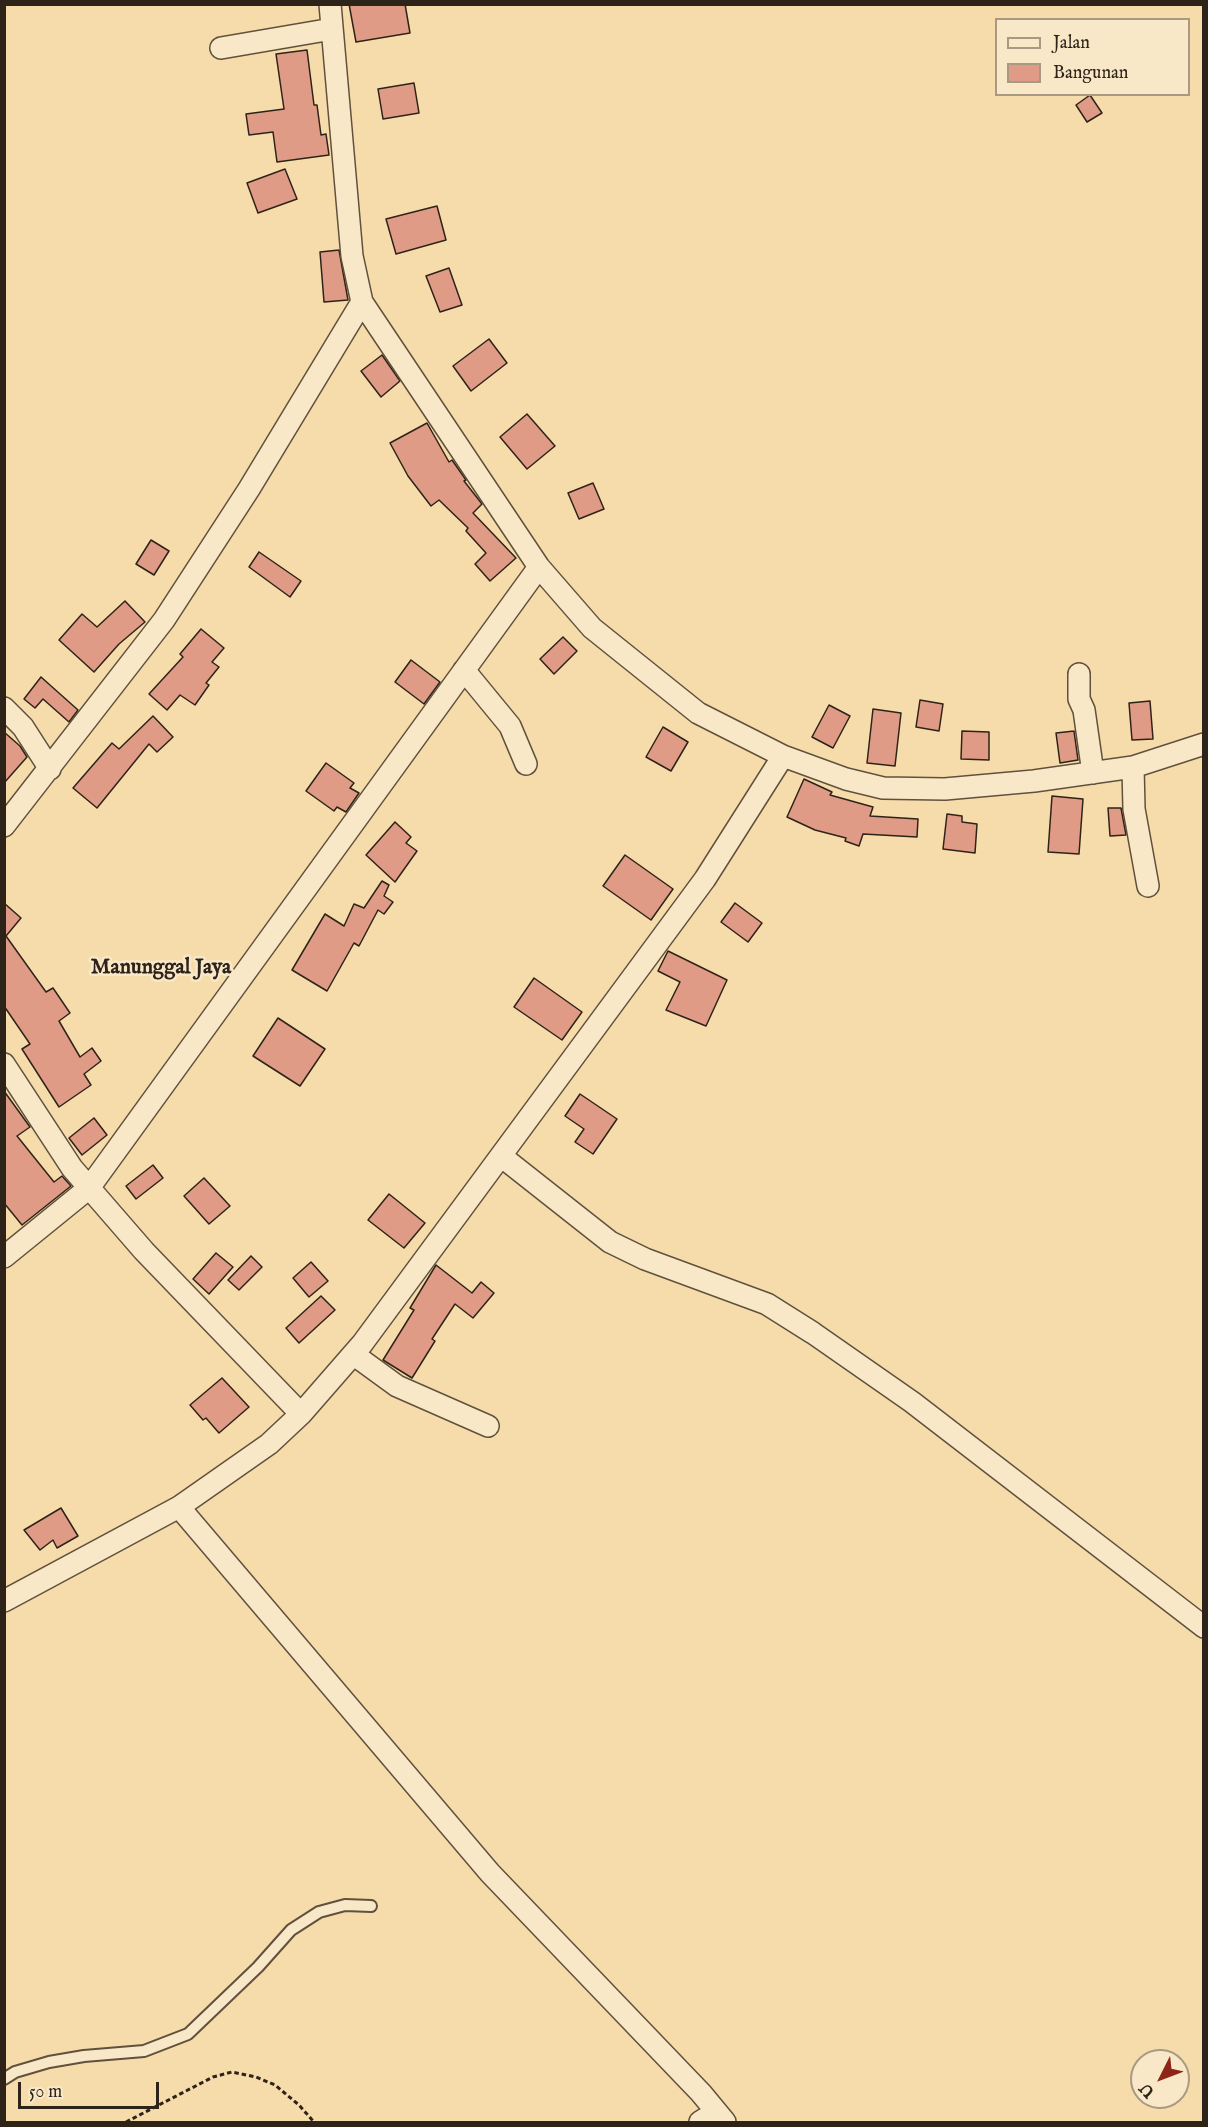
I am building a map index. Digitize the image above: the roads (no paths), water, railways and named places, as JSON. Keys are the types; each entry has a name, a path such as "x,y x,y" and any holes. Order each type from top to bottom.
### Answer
{"street":[{"path":"330,4 352,256 362,302 539,567 592,628 646,674 698,713 783,756 846,779 883,788 907,790 1034,781 1093,773 1133,767 1203,744"},
{"path":"220,48 332,29"},
{"path":"4,826 164,620 249,489 362,302"},
{"path":"4,1257 89,1188 539,567"},
{"path":"464,670 510,726 526,764"},
{"path":"1078,674 1079,699 1084,710 1093,773"},
{"path":"4,708 23,727 50,769"},
{"path":"4,1601 179,1507 269,1444 301,1414 353,1354 705,879 783,756"},
{"path":"1133,767 1134,809 1148,886"},
{"path":"4,1064 72,1168 144,1251 301,1414"},
{"path":"501,1156 610,1242 655,1263 767,1304 813,1333 912,1402 1203,1627"},
{"path":"353,1354 397,1386 488,1426"},
{"path":"179,1507 490,1873 714,2119"}],"lane":[{"path":"4,2079 15,2072 49,2062 84,2056 144,2051 188,2034 258,1967 291,1930 320,1912 345,1905 370,1906"}],"district":[{"name":"Manunggal Jaya","path":"161,969"}]}
